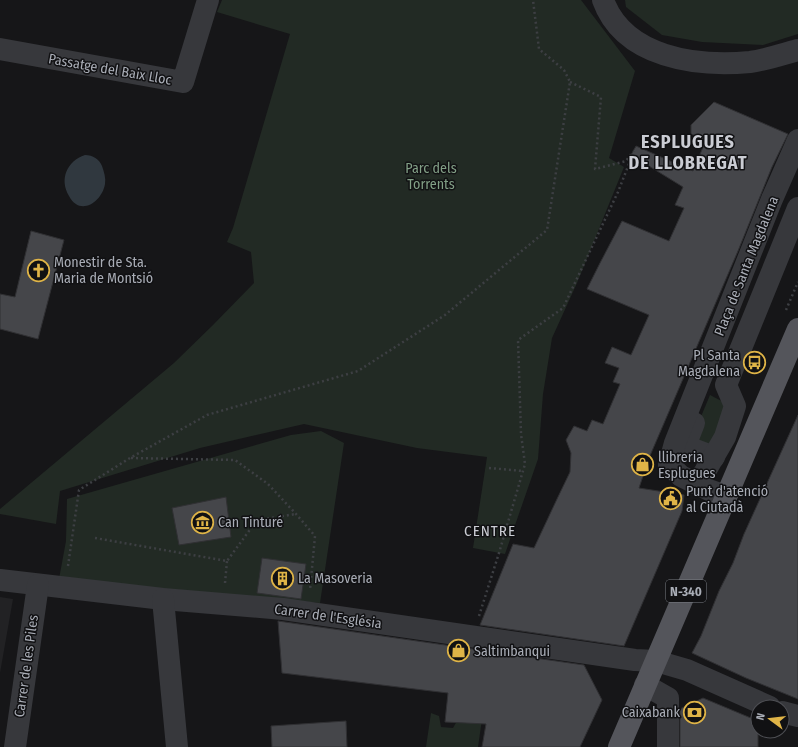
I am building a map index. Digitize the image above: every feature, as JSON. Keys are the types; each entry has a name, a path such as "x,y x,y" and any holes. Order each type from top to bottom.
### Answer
{"main road":[{"name":"N-340","path":"619,747 798,329"}],"street":[{"name":"Passatge del Baix Lloc","path":"0,49 183,82 208,0"},
{"path":"603,0 607,12 626,35 645,47 665,56 715,63 752,62 798,50"},
{"name":"Plaça de Santa Magdalena","path":"726,496 709,490 681,476 669,465 681,428 772,199 798,140"},
{"name":"Plaça de Santa Magdalena","path":"726,385 798,208"},
{"path":"726,385 736,406 725,437 708,466 685,446 707,390 726,385"},
{"name":"Carrer de l'Església","path":"0,580 163,599 283,609 630,659 656,661 687,670 752,699"},
{"name":"Carrer de les Piles","path":"15,747 38,585"},
{"path":"163,599 177,747"},
{"path":"645,685 668,698 668,747"}],"path":[{"path":"67,571 79,490 130,458 207,415 358,371 445,316 547,230 570,82 564,70 539,49 533,0"},
{"path":"472,636 499,553 525,464 521,434 518,340 563,308 618,192 634,151 626,161 595,168 601,97 570,82"},
{"path":"130,458 235,460 268,484 315,536 309,602 306,612"},
{"path":"489,468 523,471"},
{"path":"95,538 227,561 256,520 296,514"}],"shaded area":[{"path":"85,155 93,157 99,161 105,177 105,184 103,191 95,201 90,205 79,206 69,196 66,190 65,177 69,166"},
{"path":"0,597 13,599 0,673"}],"green space":[{"name":"Parc dels Torrents","path":"222,0 581,0 635,71 609,158 624,167 577,283 552,338 543,394 538,459 505,554 473,548 487,457 417,448 304,424 200,448 60,491 56,524 0,514 0,509 174,363 254,283 251,252 227,242 233,228 290,34 217,12"},
{"path":"625,0 798,0 798,34 763,45 702,42 662,35 626,7"},
{"path":"710,395 731,406 711,452 690,443"},
{"path":"321,431 344,443 320,603 59,579 66,541 67,499 291,435"},
{"path":"431,713 439,716 441,727 453,728 461,714 482,719 478,747 426,747"}],"building":[{"path":"714,102 788,134 772,167 738,251 649,458 639,488 684,495 682,511 624,646 480,625 513,544 534,548 570,472 571,453 566,440 574,426 587,431 592,420 603,424 620,384 613,382 619,368 605,363 612,347 631,355 649,315 587,289 622,221 669,241 684,208 675,205 683,187 631,155 636,146 693,171 706,140 691,134 691,125"},
{"name":"Monestir de Sta. Maria de Montsió","path":"31,231 64,240 38,339 0,329 0,294 15,297"},
{"path":"798,415 798,699 746,678 692,653 701,636 744,534"},
{"name":"Can Tinturé","path":"226,497 231,537 179,545 172,508"},
{"name":"La Masoveria","path":"262,558 306,564 301,599 257,593"},
{"path":"278,621 584,665 602,700 580,747 482,747 486,724 445,722 448,693 282,673"},
{"path":"703,698 750,718 750,739 758,739 758,747 680,747 680,709"},
{"path":"346,721 347,747 272,747 271,726"}],"place":[{"name":"Monestir de Sta. Maria de Montsió","path":"39,270"},
{"name":"Pl Santa Magdalena","path":"755,363"},
{"name":"llibreria Esplugues","path":"643,465"},
{"name":"Punt d'atenció al Ciutadà","path":"671,499"},
{"name":"Can Tinturé","path":"202,522"},
{"name":"La Masoveria","path":"282,578"},
{"name":"Saltimbanqui","path":"458,651"},
{"name":"Caixabank","path":"695,712"}],"district":[{"name":"ESPLUGUES DE LLOBREGAT","path":"688,152"},
{"name":"CENTRE","path":"490,531"}]}
